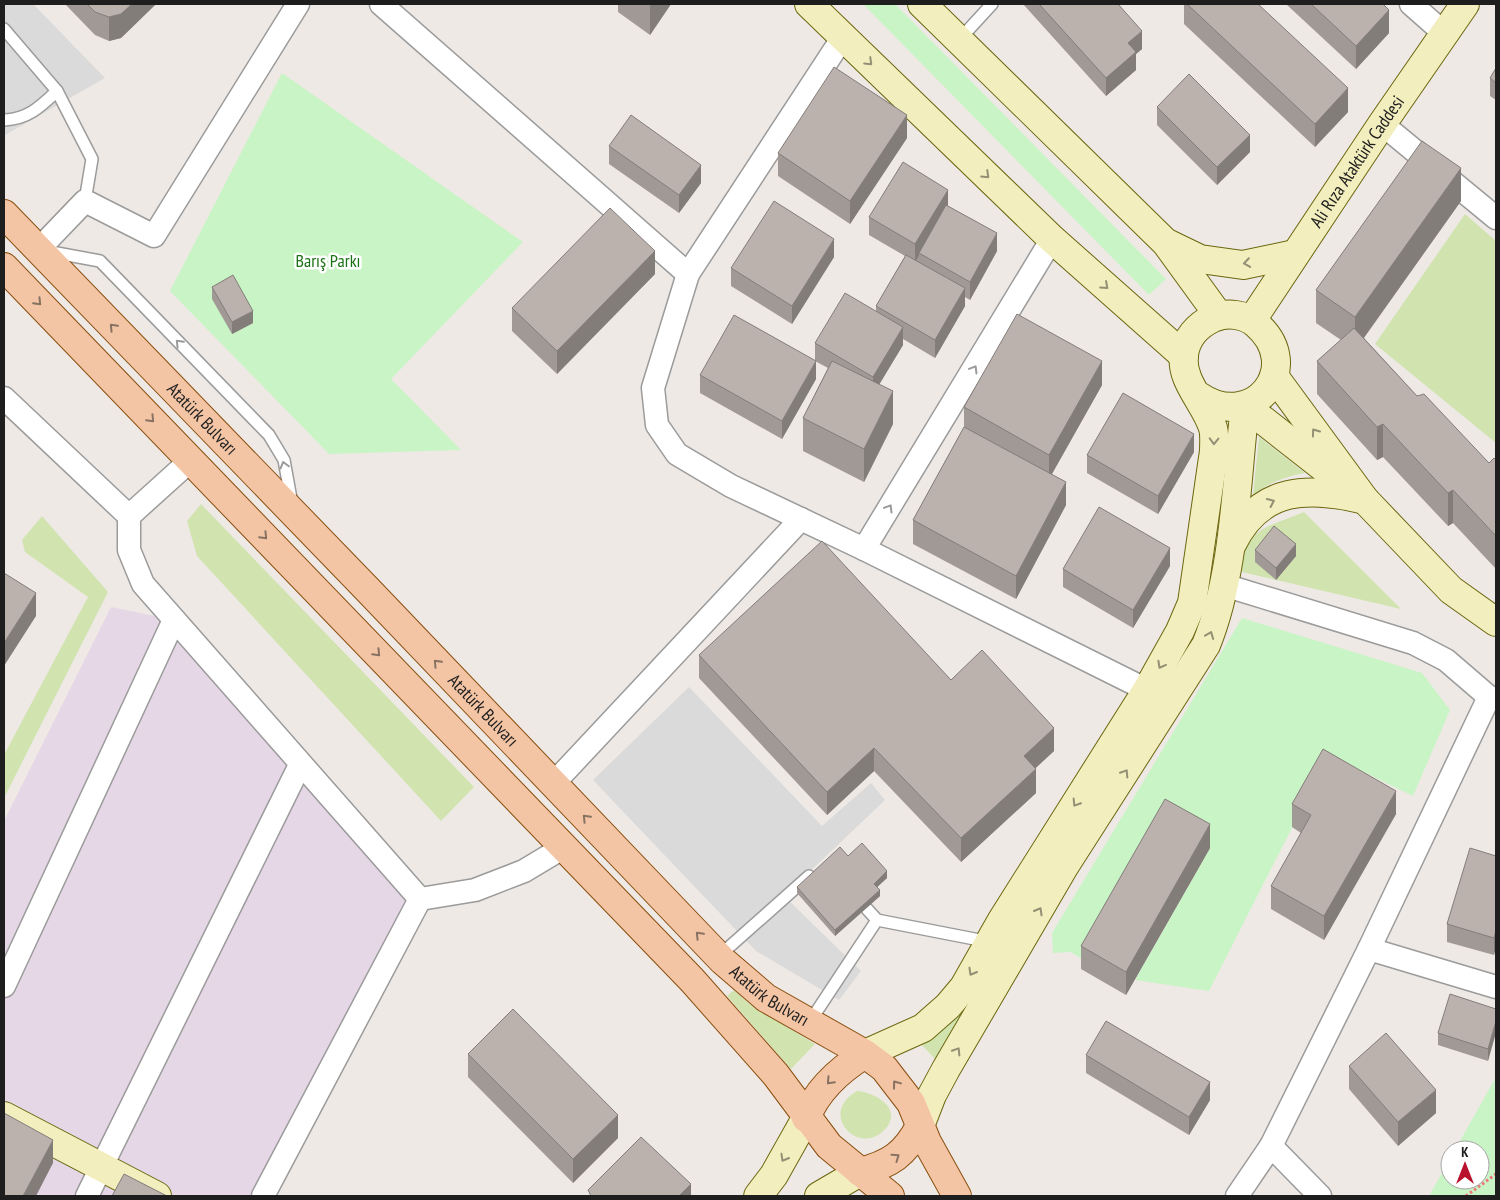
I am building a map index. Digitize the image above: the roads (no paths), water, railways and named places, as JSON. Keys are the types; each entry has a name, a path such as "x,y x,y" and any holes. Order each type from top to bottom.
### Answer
{"main road":[{"path":"809,4 1052,239 1184,356"},
{"path":"922,4 1166,243 1218,316"},
{"name":"Ali Rıza Ataktürk Caddesi","path":"1252,320 1382,124 1465,4"},
{"name":"Atatürk Bulvarı","path":"4,214 719,956 766,998 865,1054 884,1068 911,1103 920,1126 957,1196"},
{"path":"1166,243 1200,259 1243,265 1295,254"},
{"name":"Atatürk Bulvarı","path":"4,267 742,1034 829,1146 890,1196"},
{"path":"758,1196 774,1175 816,1097 834,1077 865,1054 923,1028 948,1006 964,987 1147,690 1180,631 1192,603 1197,576 1214,444 1214,430 1199,396 1189,385 1184,370 1184,356 1188,342 1195,330 1218,316 1232,315 1252,320 1268,334 1275,347 1277,362 1274,376 1263,394 1244,406 1232,408 1220,407 1199,396"},
{"path":"1274,376 1365,500 1451,590 1496,622"},
{"path":"1244,406 1365,500"},
{"path":"819,1196 860,1172 886,1164 905,1150 920,1126 932,1095 946,1069 1064,867 1195,665 1215,622 1224,585 1244,406"},
{"path":"1229,550 1241,525 1256,510 1277,499 1306,492 1330,492 1365,500"},
{"path":"4,1116 157,1196"}],"street":[{"path":"38,250 86,201 154,236 298,4"},
{"path":"381,4 688,274"},
{"path":"1411,4 1444,33"},
{"path":"843,37 688,274 653,388 657,425 677,454 731,486 1147,690"},
{"path":"1382,124 1496,218"},
{"path":"864,550 1052,239"},
{"path":"4,398 129,516 129,550 143,584 420,899"},
{"path":"129,516 191,460"},
{"path":"553,784 800,519"},
{"path":"1224,585 1413,643 1446,660 1493,698 1271,1146 1237,1196"},
{"path":"4,986 174,620"},
{"path":"87,1196 300,764"},
{"path":"420,899 475,890 524,871 564,847"},
{"path":"262,1196 420,899"},
{"path":"1369,949 1496,987"},
{"path":"1271,1146 1320,1196"}],"lane":[{"path":"959,40 992,4"},
{"path":"4,30 57,91 92,159 86,201"},
{"path":"4,120 17,120 34,112 57,91"},
{"path":"38,250 100,261 269,435 284,460 294,513"},
{"path":"719,956 817,869"},
{"path":"867,908 877,920 990,942"},
{"path":"809,1023 877,920"}],"park label":[{"name":"Barış Parkı","path":"328,261"}]}
